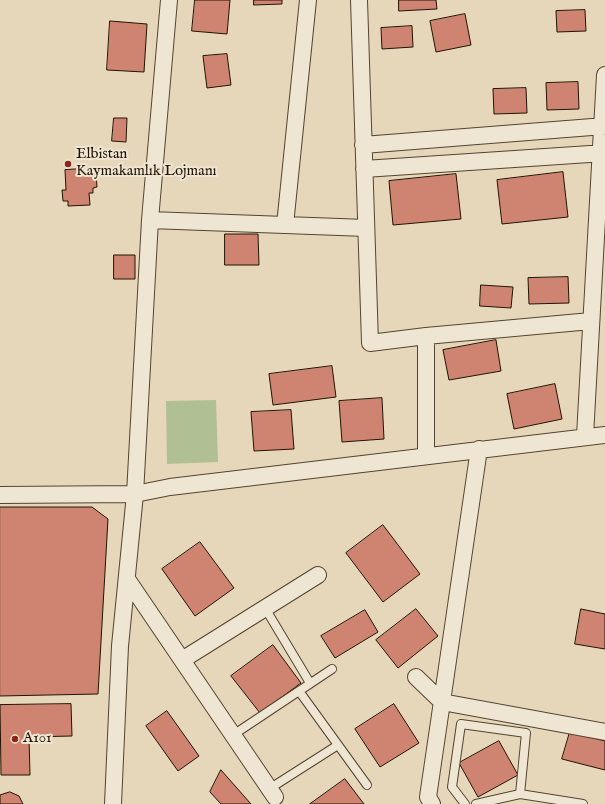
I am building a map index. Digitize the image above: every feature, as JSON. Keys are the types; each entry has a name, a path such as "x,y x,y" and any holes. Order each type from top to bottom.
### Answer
{"street":[{"path":"114,804 120,646 134,494 150,220 169,0"},
{"path":"285,225 308,0"},
{"path":"359,0 370,343 426,336 591,321"},
{"path":"585,436 591,321 603,153 605,75"},
{"path":"363,145 604,127"},
{"path":"364,169 603,153"},
{"path":"150,220 366,228"},
{"path":"426,336 426,456"},
{"path":"0,495 134,494 170,487 585,436 605,435"},
{"path":"432,804 428,797 479,449"},
{"path":"182,660 318,575"},
{"path":"126,579 272,793"},
{"path":"416,677 442,702 605,732"}],"lane":[{"path":"265,608 310,683"},
{"path":"233,735 332,669"},
{"path":"299,691 367,785"},
{"path":"465,804 452,787 461,724 526,733 520,794"},
{"path":"272,793 338,745"},
{"path":"476,804 520,794 583,804"}],"green space":[{"path":"216,400 218,462 167,464 166,401"}],"building":[{"path":"195,0 230,0 227,34 192,31"},
{"path":"254,0 282,0 282,4 254,5"},
{"path":"399,0 436,0 437,9 399,11"},
{"path":"585,10 586,31 557,32 556,11"},
{"path":"465,14 471,45 436,52 430,21"},
{"path":"110,21 147,24 144,72 107,70"},
{"path":"412,26 413,47 382,49 381,28"},
{"path":"227,54 231,85 207,88 203,56"},
{"path":"578,82 579,109 547,110 546,83"},
{"path":"526,88 527,113 494,114 493,89"},
{"path":"114,118 127,118 126,142 112,141"},
{"name":"Elbistan Kaymakamlık Lojmanı","path":"82,169 83,174 96,173 97,187 93,188 93,193 89,193 90,205 68,206 68,201 63,201 62,190 66,190 65,170"},
{"path":"563,172 568,217 502,224 497,180"},
{"path":"456,174 461,219 393,225 389,181"},
{"path":"225,234 258,234 259,265 225,265"},
{"path":"114,255 135,255 135,279 114,279"},
{"path":"568,277 569,303 529,304 528,278"},
{"path":"481,285 513,287 511,308 480,306"},
{"path":"496,340 501,371 449,380 443,350"},
{"path":"332,366 336,397 273,405 269,374"},
{"path":"555,384 562,419 514,429 507,394"},
{"path":"382,398 384,439 342,442 339,401"},
{"path":"291,410 294,449 254,451 251,412"},
{"path":"0,507 92,507 108,519 98,694 0,696"},
{"path":"383,525 420,574 383,602 346,553"},
{"path":"200,542 234,588 195,616 162,569"},
{"path":"416,609 438,636 398,668 376,640"},
{"path":"581,609 605,614 605,649 575,644"},
{"path":"365,610 378,632 335,658 321,636"},
{"path":"273,645 301,683 260,713 231,676"},
{"name":"A101","path":"71,704 72,736 29,737 30,775 1,775 0,705"},
{"path":"394,704 419,743 380,767 355,729"},
{"path":"167,711 199,756 178,771 146,726"},
{"path":"570,732 605,741 605,770 562,759"},
{"path":"499,741 518,775 478,797 459,763"},
{"path":"221,770 251,804 221,804 210,792"},
{"path":"345,779 364,804 310,804"},
{"path":"10,792 19,796 23,804 0,804 0,795"}],"place":[{"name":"Elbistan Kaymakamlık Lojmanı","path":"68,164"},
{"name":"A101","path":"15,739"}]}
